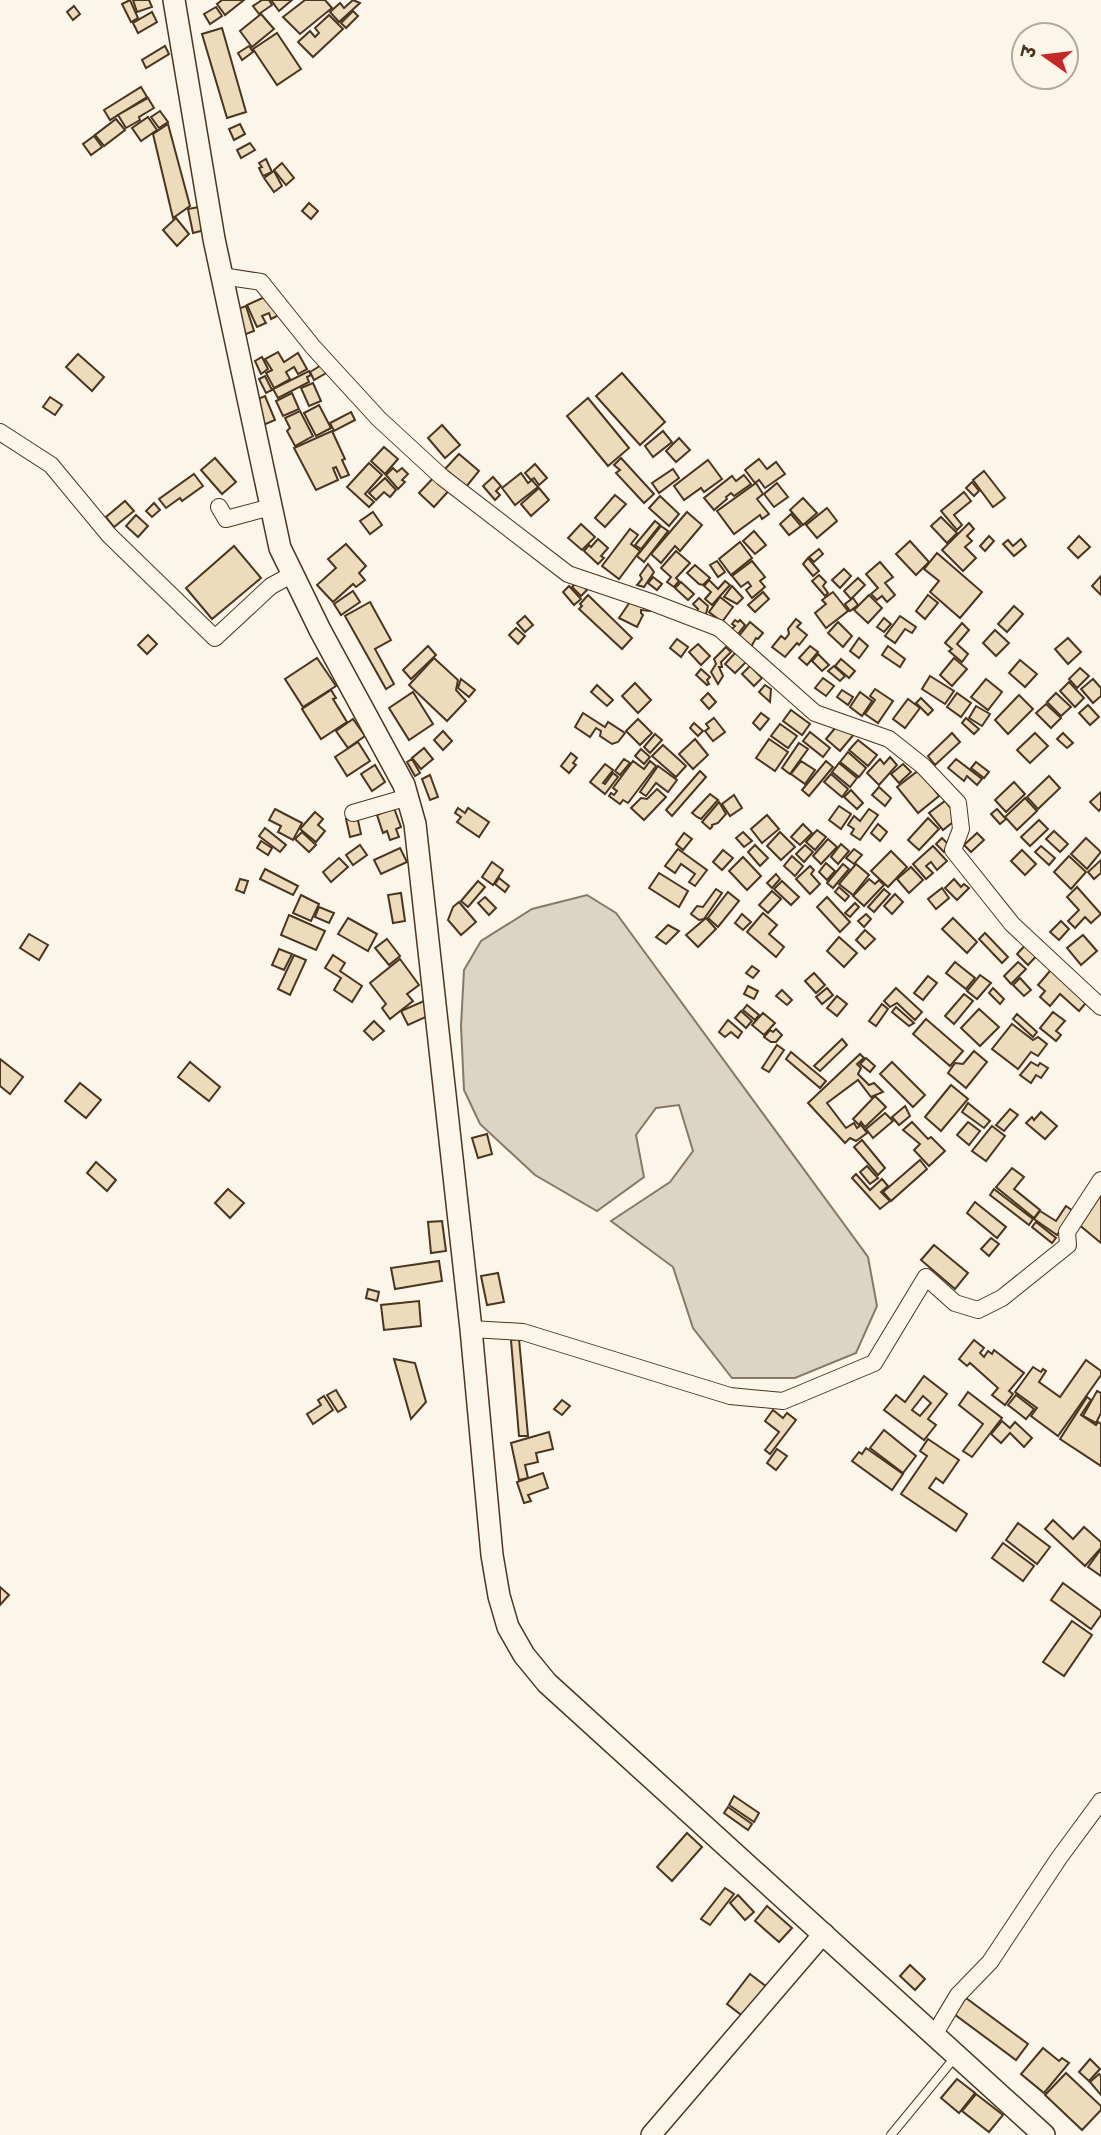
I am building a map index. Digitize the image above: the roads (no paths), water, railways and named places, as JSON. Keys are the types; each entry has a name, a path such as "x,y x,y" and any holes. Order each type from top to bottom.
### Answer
{"main road":[{"path":"174,0 222,276 280,548 320,630 404,785 415,824 471,1329 492,1555 508,1627 524,1655 547,1683 1044,2135"}],"street":[{"path":"222,276 261,282 313,347 379,419 442,477 568,574 719,628 815,713 889,739 923,766 958,803 961,830 953,850 1012,924 1101,1007"},
{"path":"0,432 51,465 109,536 215,638 271,586 293,574"},
{"path":"219,507 226,519 271,507"},
{"path":"353,813 408,797"},
{"path":"471,1329 523,1332 730,1396 783,1401 874,1363 926,1277 954,1303 978,1310 1002,1298 1068,1245 1067,1232 1101,1180"},
{"path":"934,2035 958,1995 990,1962 1059,1858 1101,1801"},
{"path":"651,2135 824,1933"}],"lane":[{"path":"891,2135 957,2055"}]}
